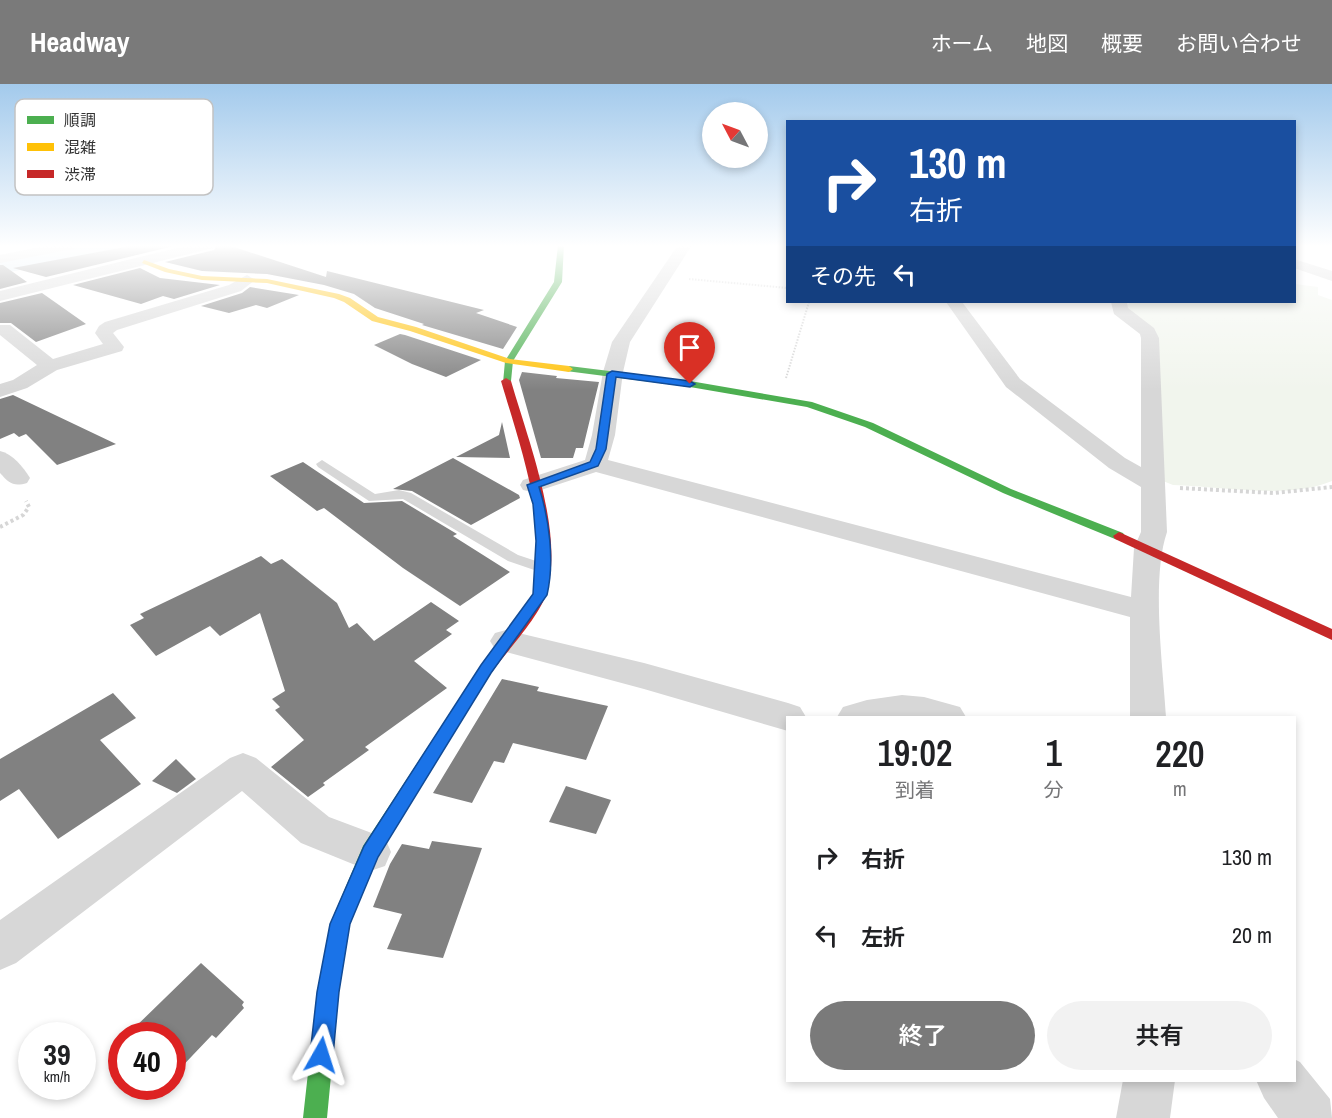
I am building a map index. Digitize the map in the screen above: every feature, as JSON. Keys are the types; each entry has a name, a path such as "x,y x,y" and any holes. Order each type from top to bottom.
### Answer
{"street":[{"path":"0,391 20,384 50,366 115,347 104,333 111,326 221,293"},
{"path":"323,293 346,300 375,319 413,329 508,362 612,374 809,404 869,425 1007,491 1148,548 1332,635"},
{"path":"315,1118 328,992 340,924 370,852 506,641 540,595 543,541 538,504 506,380 508,362 553,293"},
{"path":"595,464 601,449 612,374 627,330 654,293"},
{"path":"955,303 1013,383 1117,463 1153,487"},
{"path":"1119,303 1120,310 1148,332 1150,338 1154,532 1148,548 1145,611 1148,716"},
{"path":"0,330 4,329 50,366"},
{"path":"0,458 18,478"},
{"path":"532,485 595,464 1145,611"},
{"path":"506,641 644,676 786,716"},
{"path":"859,716 889,708 913,709 944,716"},
{"path":"0,947 243,769 315,830 370,852"},
{"path":"1143,1118 1149,1082"},
{"path":"1284,1082 1311,1118"}],"lane":[{"path":"322,464 373,498 399,494 407,496 513,558 543,568"}],"path":[{"path":"780,398 809,303"},
{"path":"0,527 23,516 29,507 18,478"},
{"path":"1153,487 1274,493 1332,487"}],"shaded area":[{"path":"1296,293 1318,293 1332,300 1332,481 1314,487 1275,491 1173,485 1163,481 1155,339 1123,310 1129,303 1296,303"}],"building":[{"path":"42,293 86,324 36,342 11,323 0,323 0,303"},
{"path":"103,293 193,293 174,299 163,296 141,304"},
{"path":"241,293 299,295 267,308 256,305 229,313 201,306"},
{"path":"352,293 417,293 484,310 476,313 517,327 503,349 422,325 424,324 375,308"},
{"path":"400,334 481,360 446,377 412,364 374,345"},
{"path":"522,372 599,382 583,448 576,448 573,458 541,458 519,380"},
{"path":"13,395 116,444 57,465 26,434 19,437 14,433 0,439 0,399"},
{"path":"502,422 510,458 456,457 499,435"},
{"path":"453,458 519,495 520,498 471,525 412,491 393,489"},
{"path":"303,462 364,503 402,501 457,534 453,536 510,572 460,606 403,568 324,508 317,511 270,476"},
{"path":"261,556 271,564 282,559 337,603 349,628 357,623 374,641 431,602 459,621 446,630 452,634 414,661 447,688 365,747 369,750 323,783 325,785 308,797 271,767 304,740 275,710 280,707 272,699 285,691 260,613 220,636 210,626 156,656 130,625 144,618 140,614"},
{"path":"502,679 539,687 537,691 608,706 586,760 513,743 504,763 494,761 472,803 433,793"},
{"path":"113,693 136,718 100,740 141,784 58,839 19,789 0,801 0,759"},
{"path":"176,759 196,779 177,793 152,781"},
{"path":"566,786 611,800 596,834 549,822"},
{"path":"432,841 482,848 443,958 387,949 402,914 373,907 390,864 402,844 429,849"},
{"path":"201,963 244,1002 242,1005 244,1008 216,1038 212,1035 186,1062 186,1022 140,1022"}],"traffic: fast":[{"path":"506,381 509,361 551,293"},
{"path":"569,369 690,384 809,404 869,425 1007,491 1119,536"},
{"path":"315,1118 328,992 340,924 370,852 487,668"}],"traffic: slow":[{"path":"323,293 347,300 375,319 413,329 509,361 569,369"}],"traffic: jam":[{"path":"487,668 537,600 544,569 541,515 528,458 506,381"},
{"path":"1119,536 1332,635"}],"route":[{"path":"321,1055 328,992 340,924 370,852 486,669 540,595 543,541 538,504 532,485 595,464 601,449 612,374 690,384"}]}
